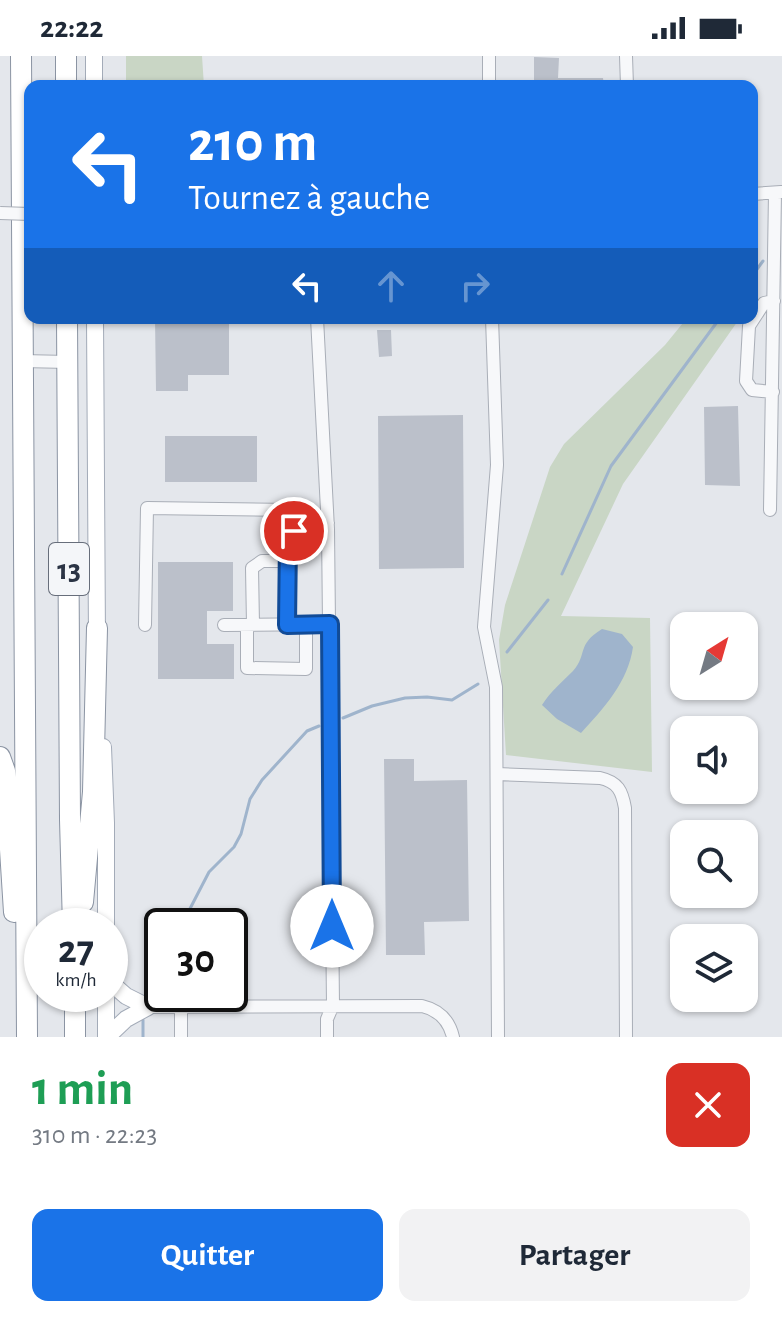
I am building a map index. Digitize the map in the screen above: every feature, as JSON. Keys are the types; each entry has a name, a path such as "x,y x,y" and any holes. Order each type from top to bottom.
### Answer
{"highway":[{"name":"13","path":"21,56 26,1037"},
{"path":"66,56 66,80"},
{"name":"13","path":"67,324 73,908"},
{"path":"82,908 93,792 97,628"},
{"path":"0,757 5,771 7,837 26,1037"},
{"path":"75,1012 75,1037"}],"main road":[{"path":"94,56 94,80"},
{"path":"95,324 97,628 106,823 106,908"},
{"path":"106,1037 126,1019 144,1009"},
{"path":"106,1012 106,1037"}],"street":[{"path":"489,56 489,80"},
{"path":"626,56 627,80"},
{"path":"758,194 778,193 770,510"},
{"path":"0,213 24,214"},
{"path":"758,312 764,303 774,301"},
{"path":"317,324 330,624 333,1005 327,1019 327,1037"},
{"path":"492,324 497,465 484,627 496,687 498,1037"},
{"path":"750,324 746,381 752,390 773,392"},
{"path":"22,361 68,362"},
{"path":"145,625 147,508 291,510 297,524"},
{"path":"297,524 328,523"},
{"path":"287,625 288,540 297,524"},
{"path":"288,561 262,561 252,568 247,668 306,669 306,624"},
{"path":"224,625 330,624"},
{"path":"497,774 600,778 609,780 623,792 626,1037"},
{"path":"248,1006 429,1008 446,1020 453,1037"},
{"path":"181,1012 181,1037"}],"green space":[{"path":"126,56 202,56 204,80 126,80"},
{"path":"682,324 736,324 623,484 561,616 650,618 652,772 506,755 499,640 505,605 550,467 564,444 665,345"}],"water":[{"path":"602,629 622,634 633,647 620,683 581,733 557,719 542,705 573,671 585,645"}],"building":[{"path":"534,57 559,58 558,78 603,80 534,80"},
{"path":"155,324 229,324 229,375 188,375 188,391 156,391"},
{"path":"377,330 391,330 392,356 379,357"},
{"path":"738,406 740,486 705,485 704,407"},
{"path":"463,415 464,568 379,569 378,416"},
{"path":"165,436 257,436 257,482 165,482"},
{"path":"158,562 233,562 233,611 207,611 207,644 234,644 234,679 158,679"},
{"path":"384,759 414,759 414,781 467,780 469,921 424,922 425,955 386,955"}],"waterway":[{"path":"758,268 763,261"},
{"path":"562,574 611,466 716,324"},
{"path":"507,652 548,600"},
{"path":"343,718 372,706 405,698 452,700 478,684"},
{"path":"190,908 209,872 234,847 241,834 250,799 262,780 307,731 319,726"},
{"path":"143,1020 143,1037"}],"route":[{"path":"294,531 288,540 287,625 330,624 332,926"}]}
